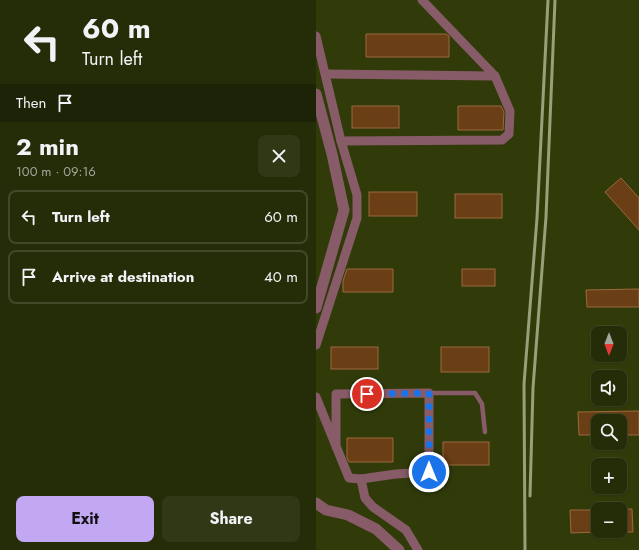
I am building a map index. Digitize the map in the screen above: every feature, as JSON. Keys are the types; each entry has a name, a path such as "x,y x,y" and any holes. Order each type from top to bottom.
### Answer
{"street":[{"path":"341,141 502,140 509,134 510,111 495,76 422,0"},
{"path":"316,36 341,141 357,195 357,218 316,344"},
{"path":"326,74 495,76"},
{"path":"316,94 332,154 344,210 316,308"},
{"path":"316,397 336,447 349,478 362,479 396,474 429,472 429,393 336,394 336,447"},
{"path":"362,479 365,498 373,507 406,530 418,550"},
{"path":"316,503 326,510 348,515 376,529 399,550"}],"lane":[{"path":"429,393 475,393 482,404 485,432"}],"building":[{"path":"366,34 446,34 449,36 449,57 366,57"},
{"path":"352,106 399,106 399,128 352,128"},
{"path":"458,106 501,106 504,112 503,130 458,130"},
{"path":"621,178 639,198 639,230 605,192"},
{"path":"369,192 417,192 417,216 369,216"},
{"path":"455,194 502,194 502,218 455,218"},
{"path":"347,269 393,269 393,292 343,292 343,281"},
{"path":"462,269 495,269 495,286 462,286"},
{"path":"639,289 639,307 587,307 586,290"},
{"path":"331,347 378,347 378,369 331,369"},
{"path":"441,347 489,347 489,372 441,372"},
{"path":"639,411 639,435 627,435 627,414 591,414 591,435 579,435 578,412"},
{"path":"347,438 393,438 393,462 349,462 347,458"},
{"path":"443,442 489,442 489,465 443,465"},
{"path":"627,509 632,509 633,532 627,532"},
{"path":"570,510 591,510 591,532 571,533"}],"railway":[{"path":"525,550 524,384 537,218 548,0"},
{"path":"530,496 533,388 546,217 555,0"}],"route":[{"path":"367,394 429,393 429,472"}]}
